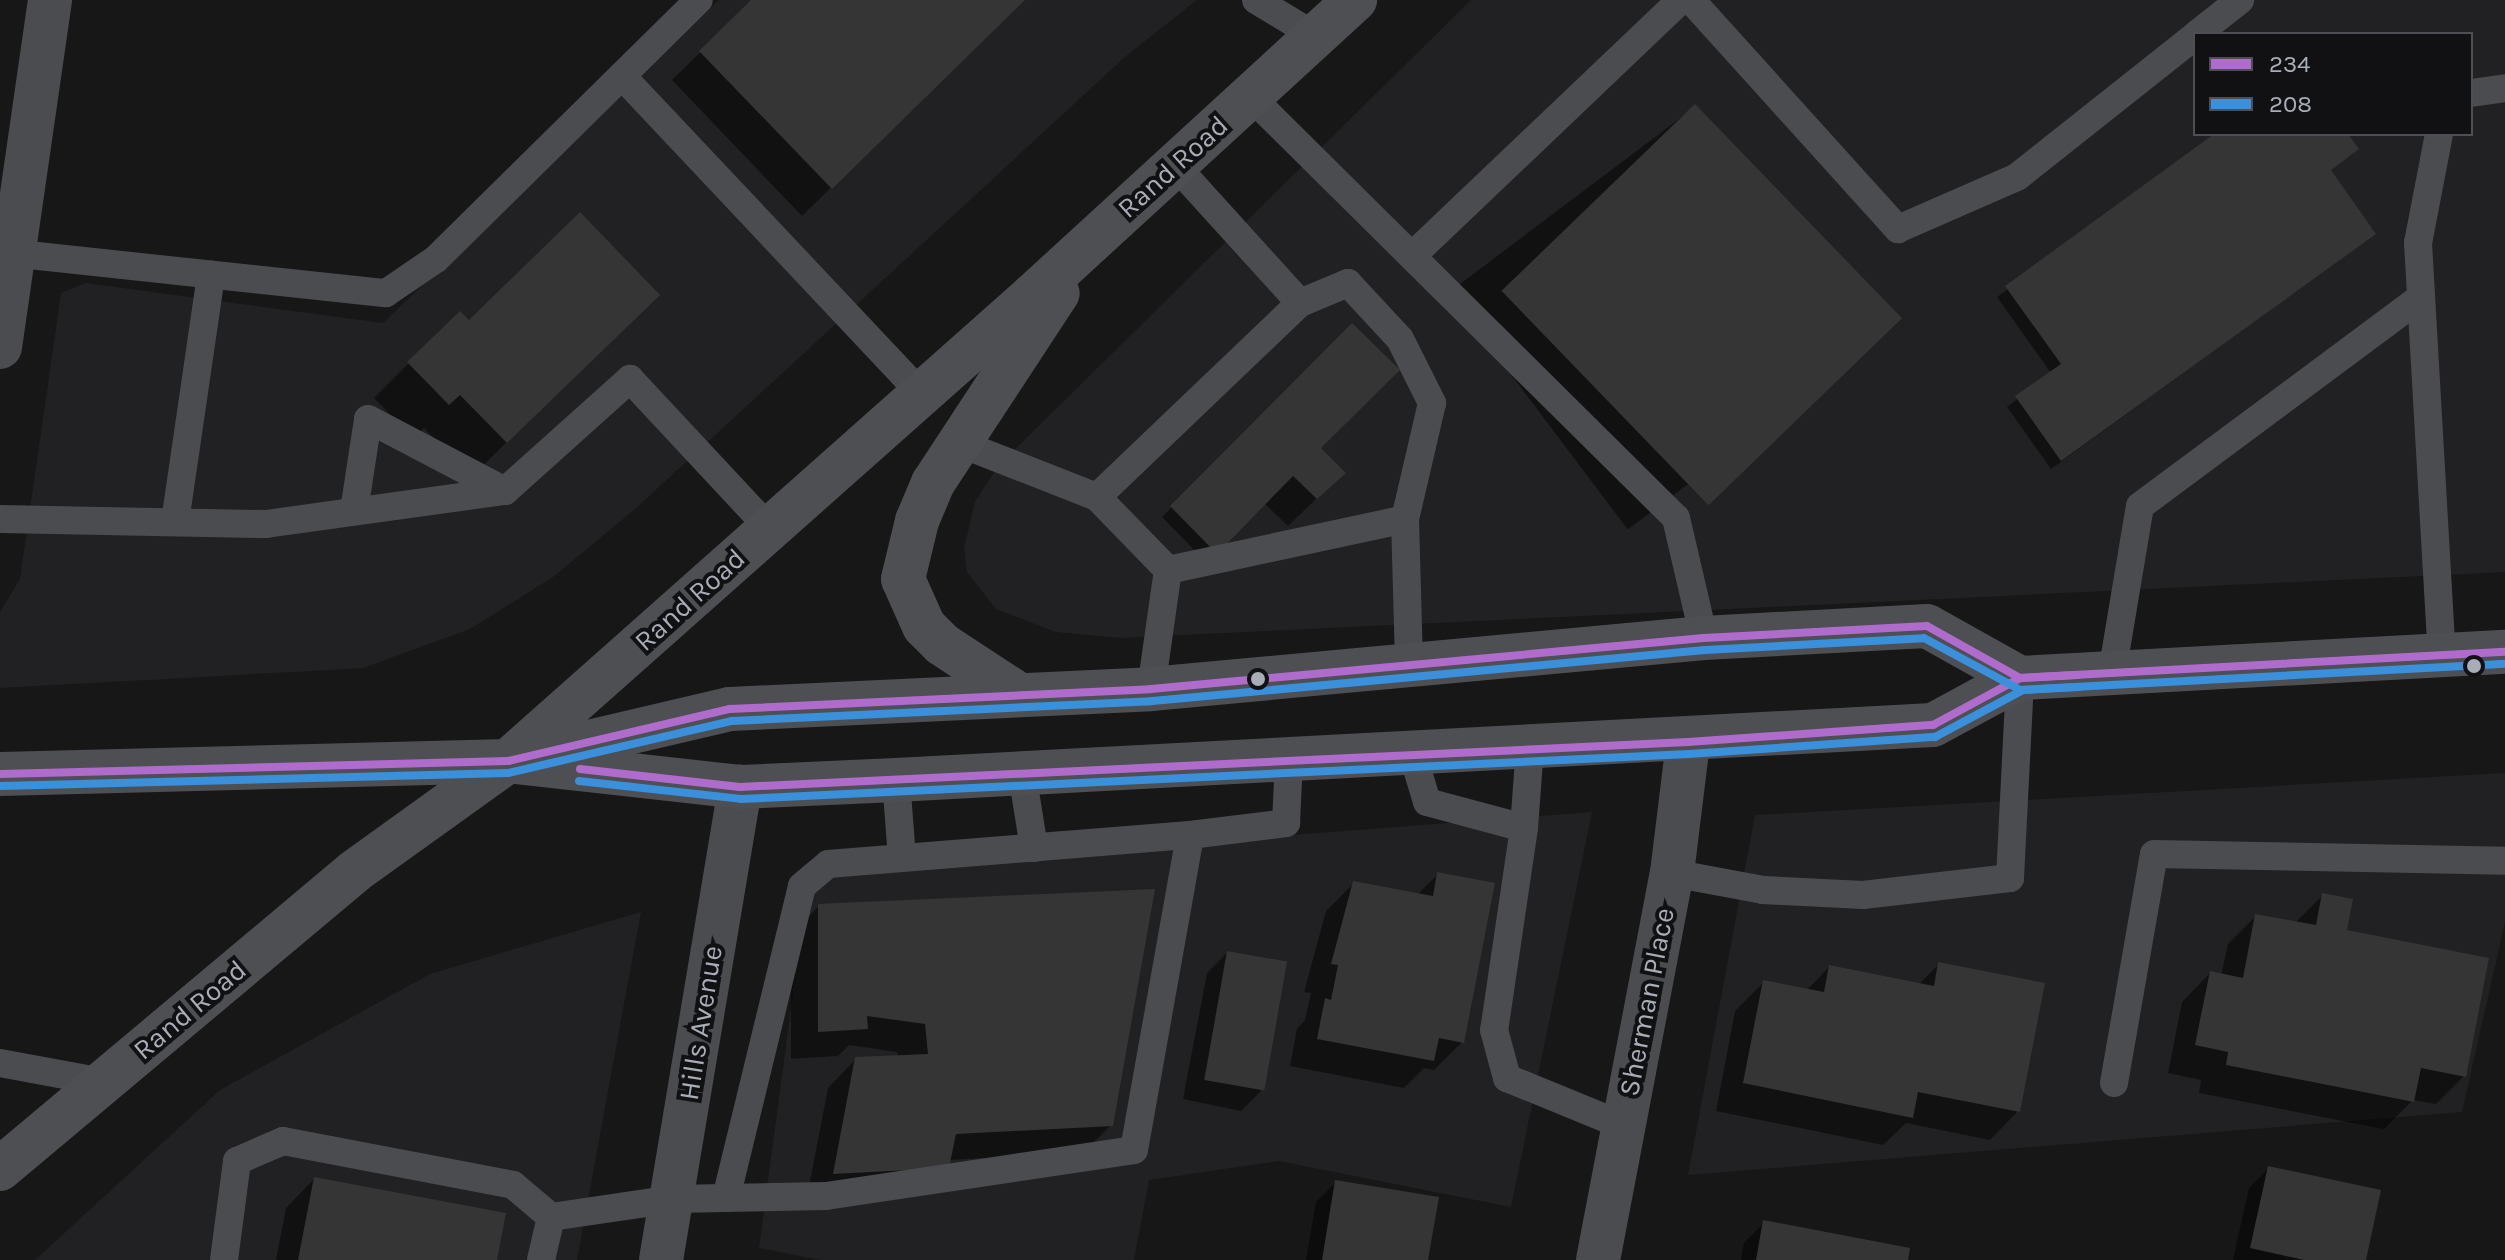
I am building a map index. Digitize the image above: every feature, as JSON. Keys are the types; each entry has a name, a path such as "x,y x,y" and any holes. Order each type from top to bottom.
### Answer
{"main road":[{"name":"Rand Road","path":"0,1169 355,871 508,761 922,394 1355,0"},
{"path":"1018,694 963,663 924,626 903,579 917,521 933,483 1095,237"},
{"path":"508,761 730,709 1151,689 1704,638 1927,626 2020,678"},
{"path":"0,774 508,761 740,787 1530,746 1688,742 1933,725 2020,678 2505,652"}],"street":[{"path":"0,347 7,253 50,0"},
{"name":"Sherman Place","path":"1598,1260 1672,873 1688,742"},
{"name":"Hills Avenue","path":"661,1260 740,787"}],"lane":[{"path":"7,253 386,293 436,259 699,0"},
{"path":"1256,0 1317,37"},
{"path":"1412,256 1681,0"},
{"path":"1691,0 1898,229 2017,177 2193,37"},
{"path":"2200,32 2240,0"},
{"path":"622,76 922,394"},
{"path":"2473,93 2505,88"},
{"path":"1251,97 1676,518 1704,638"},
{"path":"2439,136 2418,243 2442,656"},
{"path":"1175,165 1300,303"},
{"path":"175,522 211,275"},
{"path":"1097,497 1300,303 1348,283 1400,339 1432,403 1405,519 1409,663"},
{"path":"2112,673 2140,506 2421,297"},
{"path":"0,519 266,524 505,491 630,379 770,529"},
{"path":"354,511 368,419 505,491"},
{"path":"959,443 1097,497 1168,570"},
{"path":"1168,570 1405,519"},
{"path":"1151,689 1168,570"},
{"path":"1672,873 1763,890 1863,895 2010,878 2020,678"},
{"path":"1530,746 1524,828 1494,1030 1507,1078 1624,1126"},
{"path":"1412,752 1427,802 1524,828"},
{"path":"726,1198 802,886 828,864 1190,835 1286,823 1289,760"},
{"path":"1022,773 1034,848"},
{"path":"896,780 902,858"},
{"path":"224,1260 237,1161 283,1141 513,1185 551,1217 673,1199 826,1196 1134,1150 1190,835"},
{"path":"2114,1083 2154,854 2505,861"},
{"path":"0,1063 103,1082"},
{"path":"541,1260 551,1217"}],"shaded area":[{"path":"719,0 1197,0 1126,56 634,510 553,577 470,629 363,668 0,688 0,612 20,579 61,293 86,283 383,323"},
{"path":"1471,0 2505,0 2505,572 1120,638 1056,632 996,609 967,572 964,548 975,502 998,466"},
{"path":"2505,773 2505,922 2462,1112 1688,1175 1755,815"},
{"path":"1592,812 1511,1207 1279,1161 1149,1180 1134,1260 820,1260 759,1248 806,896 835,870"},
{"path":"641,912 577,1260 35,1260 220,1090 430,974"}],"building":[{"path":"751,0 1025,0 832,189 699,51"},
{"path":"1695,104 1902,318 1709,505 1501,291"},
{"path":"2211,136 2349,136 2359,149 2331,170 2376,234 2061,461 2015,396 2061,364 2005,286"},
{"path":"580,212 660,295 507,443 460,395 449,405 407,362 460,311 469,320"},
{"path":"1352,323 1400,370 1321,448 1346,473 1317,499 1293,476 1217,554 1170,506"},
{"path":"1437,872 1495,883 1464,1043 1439,1038 1434,1061 1317,1039 1325,998 1331,1000 1338,965 1331,964 1353,881 1433,896"},
{"path":"1155,889 1113,1126 956,1134 949,1168 833,1174 855,1057 928,1054 925,1024 867,1016 868,1029 818,1032 818,904"},
{"path":"2322,893 2353,899 2347,930 2489,958 2466,1077 2421,1068 2414,1102 2226,1065 2228,1052 2195,1045 2210,971 2243,978 2255,914 2316,925"},
{"path":"1227,951 1287,962 1264,1091 1204,1080"},
{"path":"1938,962 2045,983 2020,1112 1918,1092 1913,1118 1743,1083 1763,980 1824,992 1829,965 1934,986"},
{"path":"2268,1166 2381,1190 2366,1260 2304,1260 2250,1248"},
{"path":"314,1177 506,1213 497,1260 298,1260"},
{"path":"1335,1180 1439,1197 1428,1260 1322,1260"},
{"path":"1763,1220 1910,1248 1908,1260 1756,1260"}],"transit line":[{"name":"234","path":"0,774 508,761 730,709 1151,689 1704,638 1927,626 2020,678 2505,652"},
{"name":"208","path":"0,786 508,773 732,721 1152,701 1705,650 1924,638 2020,690 2505,664"},
{"name":"234","path":"580,769 740,787 1688,742 1933,725 2020,678 2078,675"},
{"name":"208","path":"579,781 741,799 1689,754 1935,737 2023,690 2079,687"}]}
